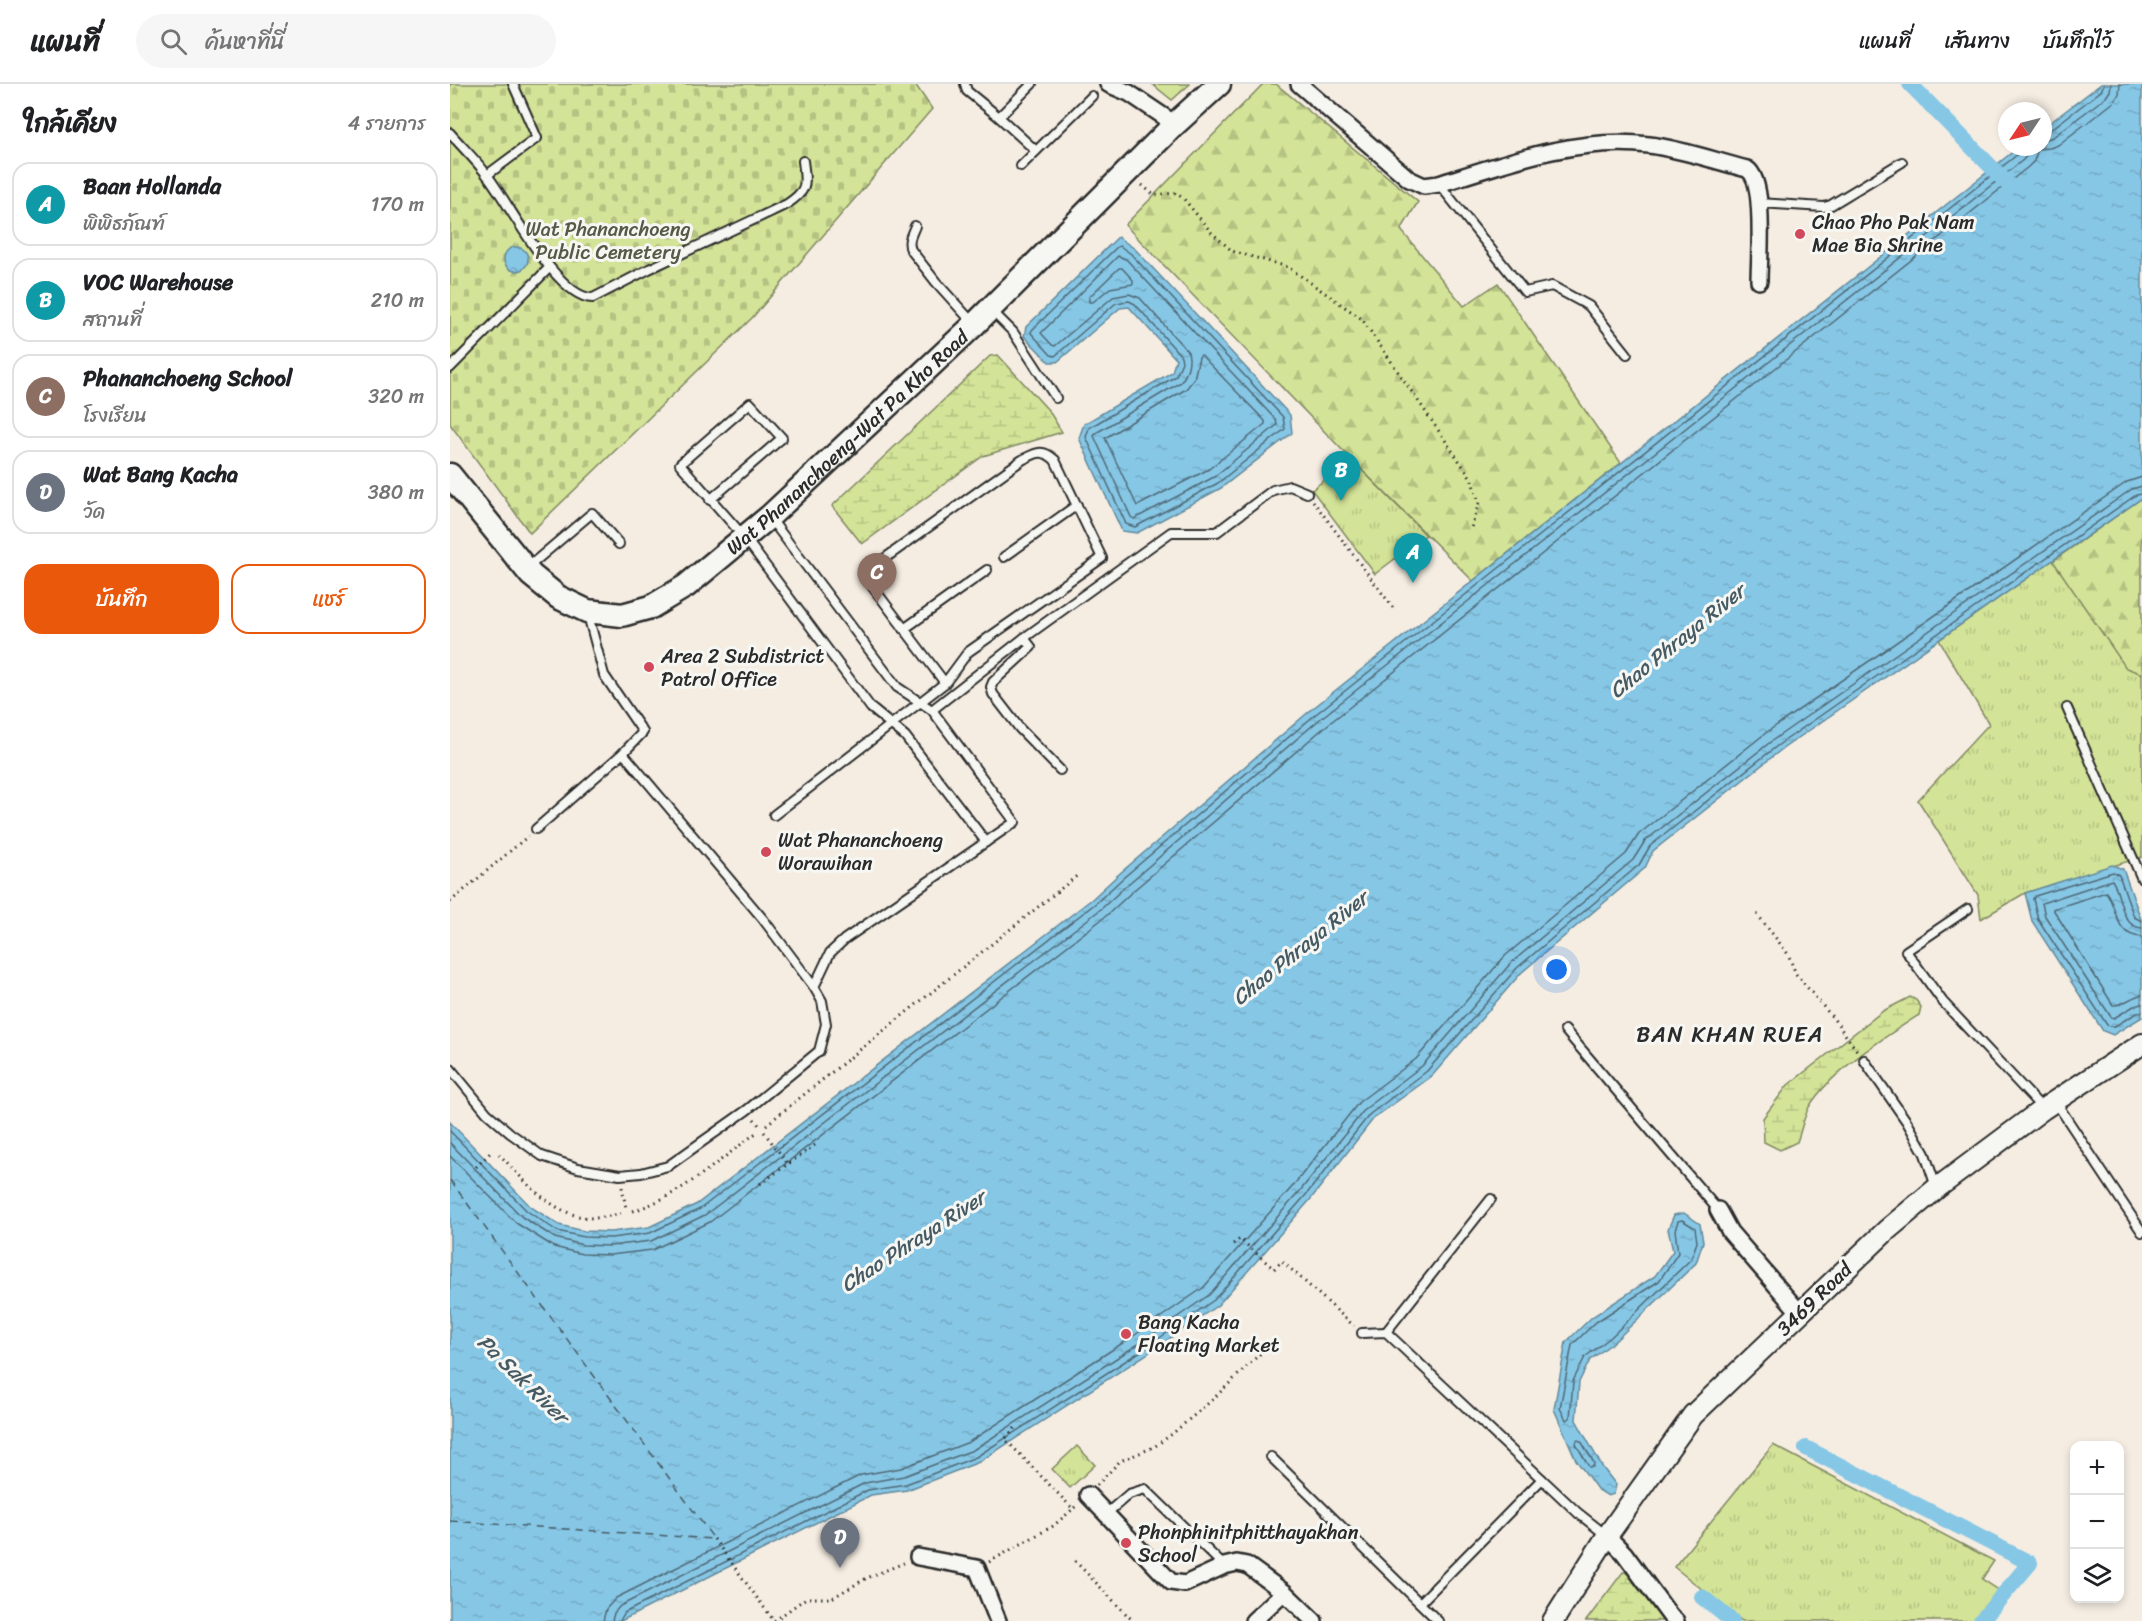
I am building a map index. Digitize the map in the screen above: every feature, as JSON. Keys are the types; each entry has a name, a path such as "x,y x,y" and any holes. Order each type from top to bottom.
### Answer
{"main road":[{"name":"Wat Phananchoeng-Wat Pa Kho Road","path":"450,475 526,569 558,597 587,611 622,615 651,607 686,586 769,517 974,325 1175,124 1219,84"}],"street":[{"path":"1108,84 1129,88 1175,124"},
{"path":"1299,84 1409,178 1424,186 1439,184 1504,163 1593,145 1650,145 1747,169 1755,178 1759,203 1759,281"},
{"name":"3469 Road","path":"1553,1621 1607,1536 1693,1415 1887,1230 1937,1188 2049,1105 2142,1044"},
{"path":"1718,1210 1730,1232 1800,1313"},
{"path":"1088,1496 1171,1582 1185,1584 1224,1566 1237,1563 1247,1565 1284,1592 1314,1621"},
{"path":"1607,1536 1624,1553 1676,1621"},
{"path":"918,1557 977,1568 998,1621"},
{"path":"1254,1621 1284,1592"}],"lane":[{"path":"487,175 537,138 513,84"},
{"path":"965,84 967,91 1036,152"},
{"path":"999,117 1032,84"},
{"path":"1021,166 1092,96"},
{"path":"450,133 487,175 549,268 579,295 586,298 592,298 787,204 802,194 806,183 803,161"},
{"path":"1759,203 1824,207 1831,205 1902,162"},
{"path":"1439,184 1525,292 1552,286 1589,306 1628,354"},
{"path":"915,226 909,239 911,250 974,325"},
{"path":"450,368 549,268"},
{"path":"990,309 1013,332 1056,398"},
{"path":"710,500 782,438 750,403 680,464 710,500 745,538 870,708 905,736 986,842"},
{"path":"774,815 945,683 968,652 1102,558 1055,460 1047,453 1037,453 1022,460 863,573 945,683"},
{"path":"932,710 1024,638 1171,532 1217,532 1274,490 1290,486 1307,493"},
{"path":"1004,557 1077,505"},
{"path":"526,569 592,513 619,544"},
{"path":"769,517 897,687 932,710 1015,822 845,939 830,953 814,987"},
{"path":"904,629 987,570"},
{"path":"536,829 623,753 643,732 604,675 587,611"},
{"path":"1024,638 1031,646 993,682 991,687 993,694 1020,729 1060,770"},
{"path":"2067,708 2142,879"},
{"path":"450,1068 487,1113 542,1156 578,1168 620,1175 641,1173 668,1166 739,1116 819,1051 826,1024 822,1000 814,987 717,860 623,753"},
{"path":"1968,909 1906,951 1943,1002 2049,1105 2142,1232"},
{"path":"1565,1030 1718,1210"},
{"path":"1864,1060 1908,1122 1937,1188"},
{"path":"1386,1332 1491,1199"},
{"path":"1362,1333 1386,1332 1578,1513 1607,1536"},
{"path":"1271,1457 1438,1621"},
{"path":"1420,1603 1542,1479"},
{"path":"1106,1514 1129,1494 1145,1489 1224,1566"}],"path":[{"path":"1127,172 1154,195 1175,193 1184,198 1211,232 1232,251 1288,267 1362,319 1471,478 1479,503 1470,531"},
{"path":"1307,493 1394,609"},
{"path":"450,902 536,829"},
{"path":"766,1125 1078,875"},
{"path":"1757,914 1788,954 1796,974 1833,1017 1864,1060"},
{"path":"764,1132 788,1164"},
{"path":"633,1211 656,1203 683,1186 756,1133"},
{"path":"760,1184 815,1145"},
{"path":"476,1167 491,1152"},
{"path":"499,1154 539,1195 565,1212 593,1218 621,1214"},
{"path":"620,1175 626,1208"},
{"path":"1233,1244 1240,1239 1274,1269 1282,1261 1362,1333"},
{"path":"1154,1447 1211,1401 1265,1349"},
{"path":"1015,1428 1005,1439 1038,1473"},
{"path":"977,1568 1053,1526 1073,1509"},
{"path":"714,1539 774,1621 806,1598 832,1598 867,1578 918,1557"},
{"path":"1075,1561 1133,1621"}],"green space":[{"name":"Wat Phananchoeng Public Cemetery","path":"450,84 915,84 932,109 752,318 530,533 450,424"},
{"path":"1152,84 1190,84 1172,100"},
{"path":"1263,84 1276,84 1418,202 1401,230 1464,306 1498,283 1621,463 1473,581 1350,458 1125,225"},
{"path":"998,355 1049,411 1062,432 983,456 862,544 832,506 990,356"},
{"path":"1350,458 1426,535 1375,574 1312,490"},
{"path":"2142,498 2142,674 2126,668 2053,561"},
{"path":"2053,560 2126,667 2142,674 2142,857 2025,893 1981,919 1978,895 1918,800 1989,724 1939,640"},
{"path":"1910,997 1916,1000 1921,1007 1919,1015 1859,1056 1830,1081 1809,1107 1797,1142 1780,1150 1764,1142 1763,1118 1788,1085 1883,1011"},
{"path":"1773,1445 1994,1561 1982,1579 2000,1591 1974,1621 1742,1621 1674,1567"},
{"path":"1077,1446 1095,1465 1070,1488 1052,1469"},
{"path":"1623,1572 1627,1573 1663,1621 1586,1621"}],"water":[{"path":"2101,84 2142,84 2142,498 1781,750 1653,851 1645,868 1521,973 1432,1076 1374,1118 1310,1200 1218,1305 1144,1356 979,1462 907,1490 871,1495 621,1621 450,1621 450,1122 531,1207 559,1225 584,1231 611,1232 649,1227 697,1204 1092,899 1312,709 2007,156 2052,156 2052,121"},
{"path":"1118,237 1135,249 1290,415 1292,433 1221,488 1137,533 1122,531 1079,438 1084,424 1172,372 1176,359 1129,307 1120,308 1057,362 1049,362 1024,336 1026,327"},
{"path":"516,247 525,250 528,259 525,268 516,271 507,268 504,259 507,250"},
{"path":"2112,865 2123,869 2142,922 2142,1017 2113,1035 2103,1031 2032,921 2025,893"},
{"path":"1684,1213 1700,1224 1703,1242 1696,1263 1615,1341 1590,1360 1579,1382 1576,1420 1603,1468 1616,1485 1614,1494 1608,1496 1597,1489 1576,1460 1554,1409 1566,1342 1592,1317 1655,1276 1673,1251 1668,1229 1674,1215"}],"waterway":[{"path":"1910,84 2008,184"},
{"path":"1806,1448 2030,1563 1981,1621"},
{"path":"1702,1597 1732,1621"}],"ferry route":[{"path":"450,1180 714,1539"},
{"path":"450,1521 713,1539"}],"place":[{"name":"Chao Pho Pak Nam Mae Bia Shrine","path":"1800,234"},
{"name":"VOC Warehouse","path":"1341,501"},
{"name":"Baan Hollanda","path":"1413,583"},
{"name":"Phananchoeng School","path":"877,603"},
{"name":"Area 2 Subdistrict Patrol Office","path":"649,667"},
{"name":"Wat Phananchoeng Worawihan","path":"766,852"},
{"name":"Bang Kacha Floating Market","path":"1126,1334"},
{"name":"Phonphinitphitthayakhan School","path":"1126,1543"},
{"name":"Wat Bang Kacha","path":"840,1568"}],"district":[{"name":"BAN KHAN RUEA","path":"1730,1034"}],"water label":[{"name":"Chao Phraya River","path":"1677,641"},
{"name":"Chao Phraya River","path":"1300,948"},
{"name":"Chao Phraya River","path":"913,1241"},
{"name":"Pa Sak River","path":"523,1379"}]}
